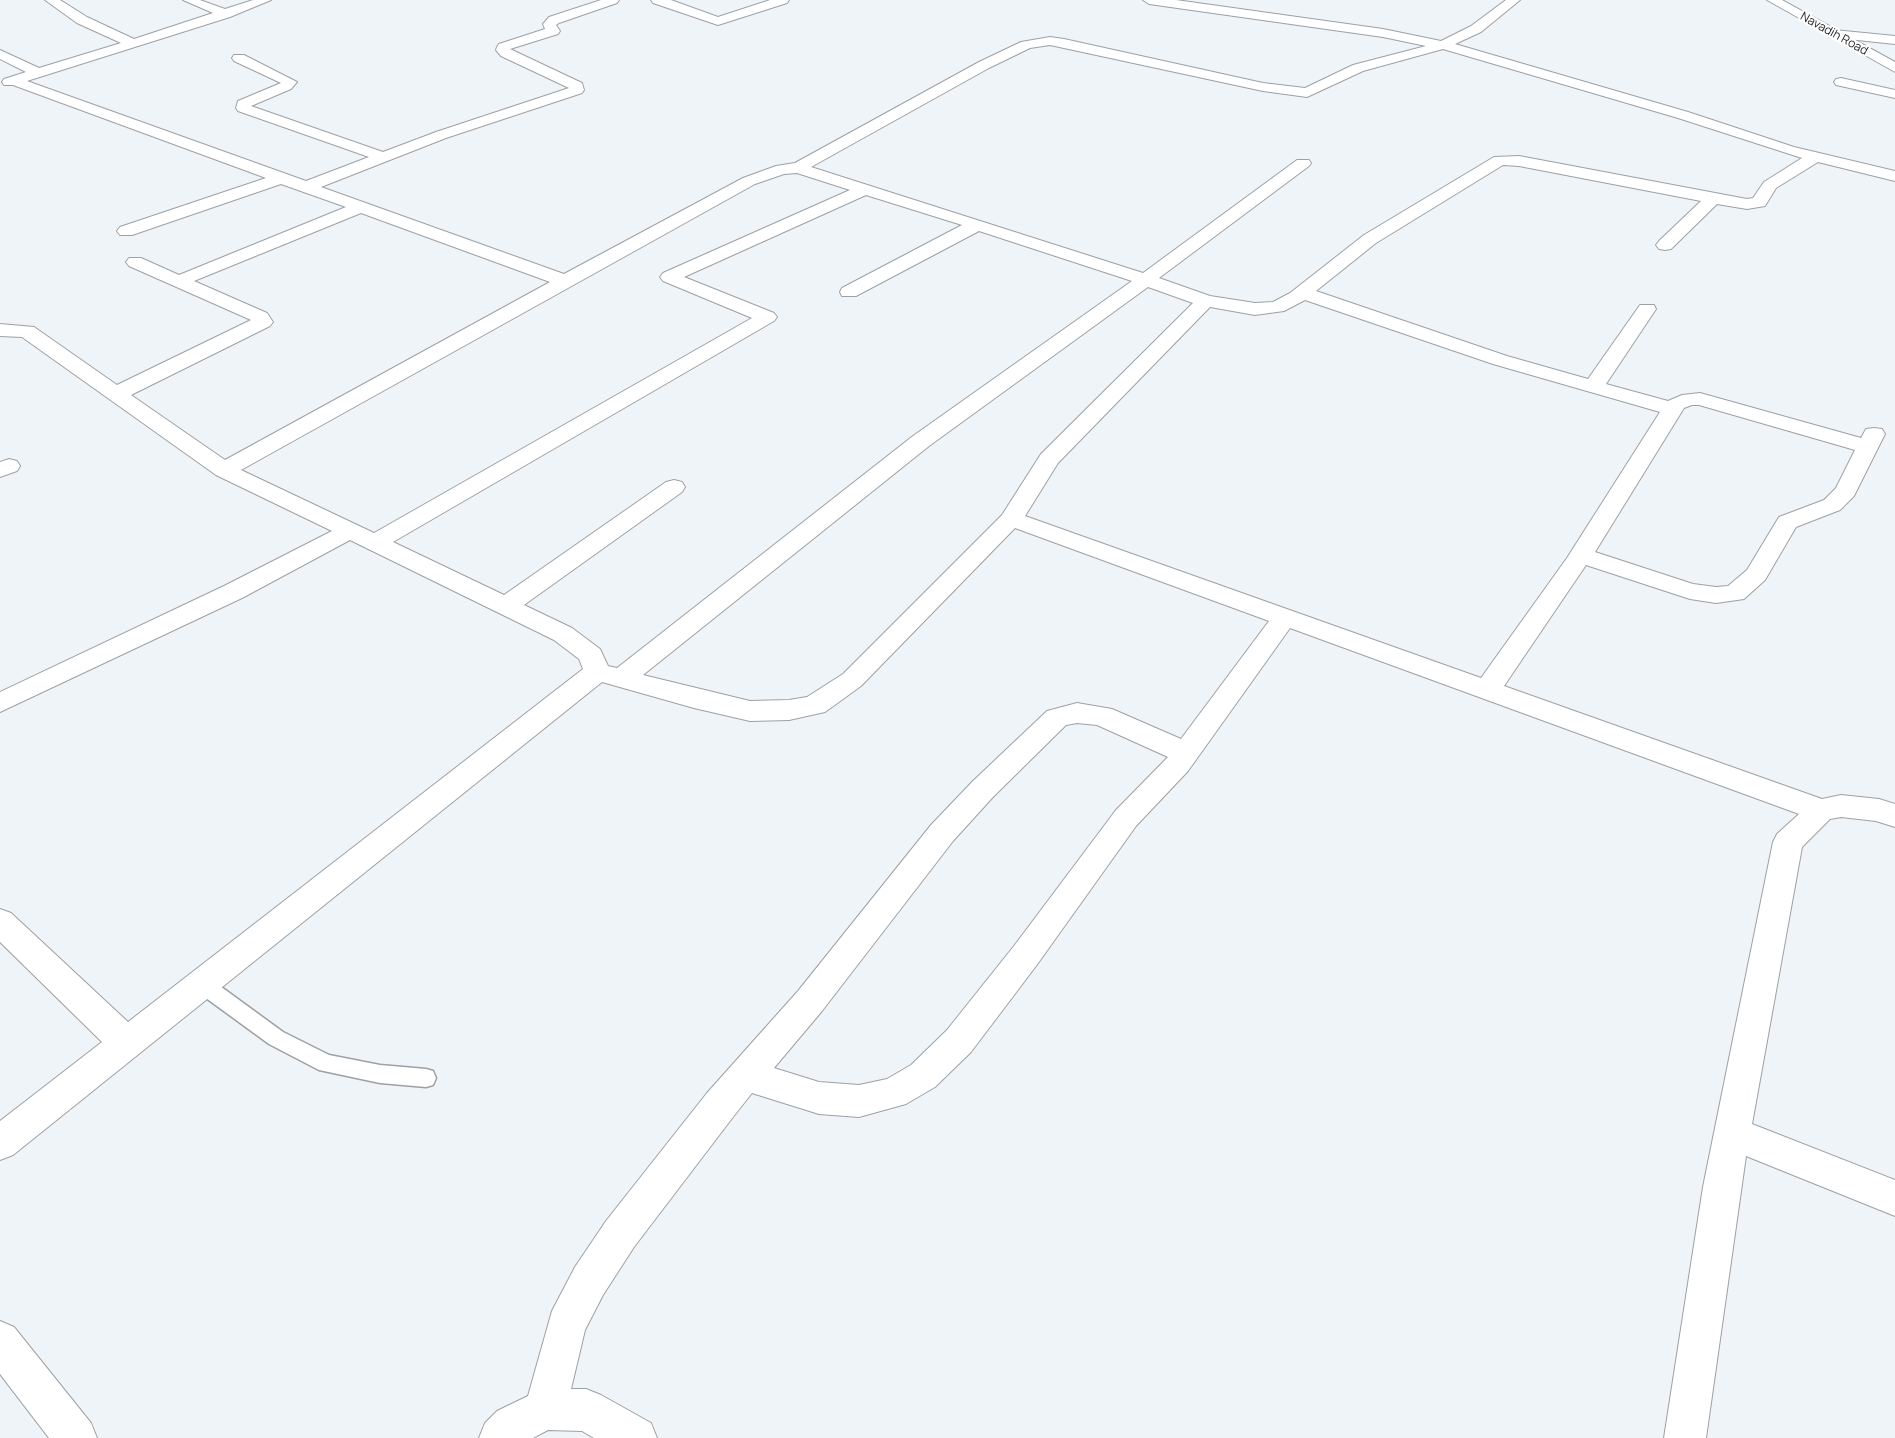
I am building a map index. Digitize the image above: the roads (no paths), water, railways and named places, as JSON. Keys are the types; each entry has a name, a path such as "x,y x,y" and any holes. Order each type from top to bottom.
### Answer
{"street":[{"path":"51,0 82,20 133,44"},
{"path":"189,0 226,14"},
{"path":"7,83 265,0"},
{"path":"306,187 512,109 577,90 577,86 506,54 503,50 504,47 552,31 549,24 554,20 613,0"},
{"path":"657,0 718,21 784,0"},
{"path":"1149,0 1383,33 1443,46 1630,99 1815,157 1895,176"},
{"path":"798,168 984,65 1014,50 1036,43 1064,43 1294,93 1307,93 1358,68 1443,46 1476,29 1514,0"},
{"name":"Navadih Road","path":"1773,0 1895,68"},
{"path":"1834,34 1851,34 1895,40"},
{"path":"0,54 38,73"},
{"path":"239,58 290,82 243,104 243,108 383,157"},
{"path":"1841,82 1895,94"},
{"path":"7,83 282,178 565,281"},
{"path":"224,470 565,281 749,182 782,169 798,168 978,224 1206,301 1255,309 1277,307 1302,293 1370,239 1441,194 1500,160 1520,161 1712,199 1754,204 1759,202 1770,185 1815,157"},
{"path":"0,1143 202,984 609,676 921,442 1145,280 1302,163"},
{"path":"126,231 282,178"},
{"path":"375,543 767,317 669,277 865,189"},
{"path":"1665,245 1712,199"},
{"path":"179,281 361,207"},
{"path":"849,292 978,224"},
{"path":"116,394 263,322 260,317 135,262"},
{"path":"1302,293 1500,360 1672,409"},
{"path":"0,330 27,331 224,470 506,606 570,639 591,655 609,676 694,699 750,711 789,710 816,705 852,680 1010,519 1049,458 1206,301"},
{"path":"1593,386 1647,309"},
{"path":"1487,690 1580,554 1676,404 1688,399 1700,399 1871,441 1846,491 1832,505 1787,522 1756,575 1735,593 1716,595 1690,591 1580,554"},
{"path":"506,606 674,487"},
{"path":"1010,519 1821,810 1841,806 1879,810 1895,816"},
{"path":"0,703 233,592 350,531"},
{"path":"745,1075 819,1098 859,1101 894,1093 923,1076 959,1041 1025,956 1126,818 1178,764 1285,617"},
{"path":"545,1409 566,1325 589,1280 620,1234 745,1075 810,1001 942,833 1056,718 1077,713 1102,716 1185,754"},
{"path":"1685,1438 1722,1187 1788,842 1821,810"},
{"path":"0,922 126,1043"},
{"path":"1732,1133 1895,1198"},
{"path":"0,1341 76,1438"},
{"path":"500,1438 512,1426 545,1409 586,1410 636,1438"}],"lane":[{"path":"202,984 276,1038 326,1064 380,1074 426,1078"}]}
